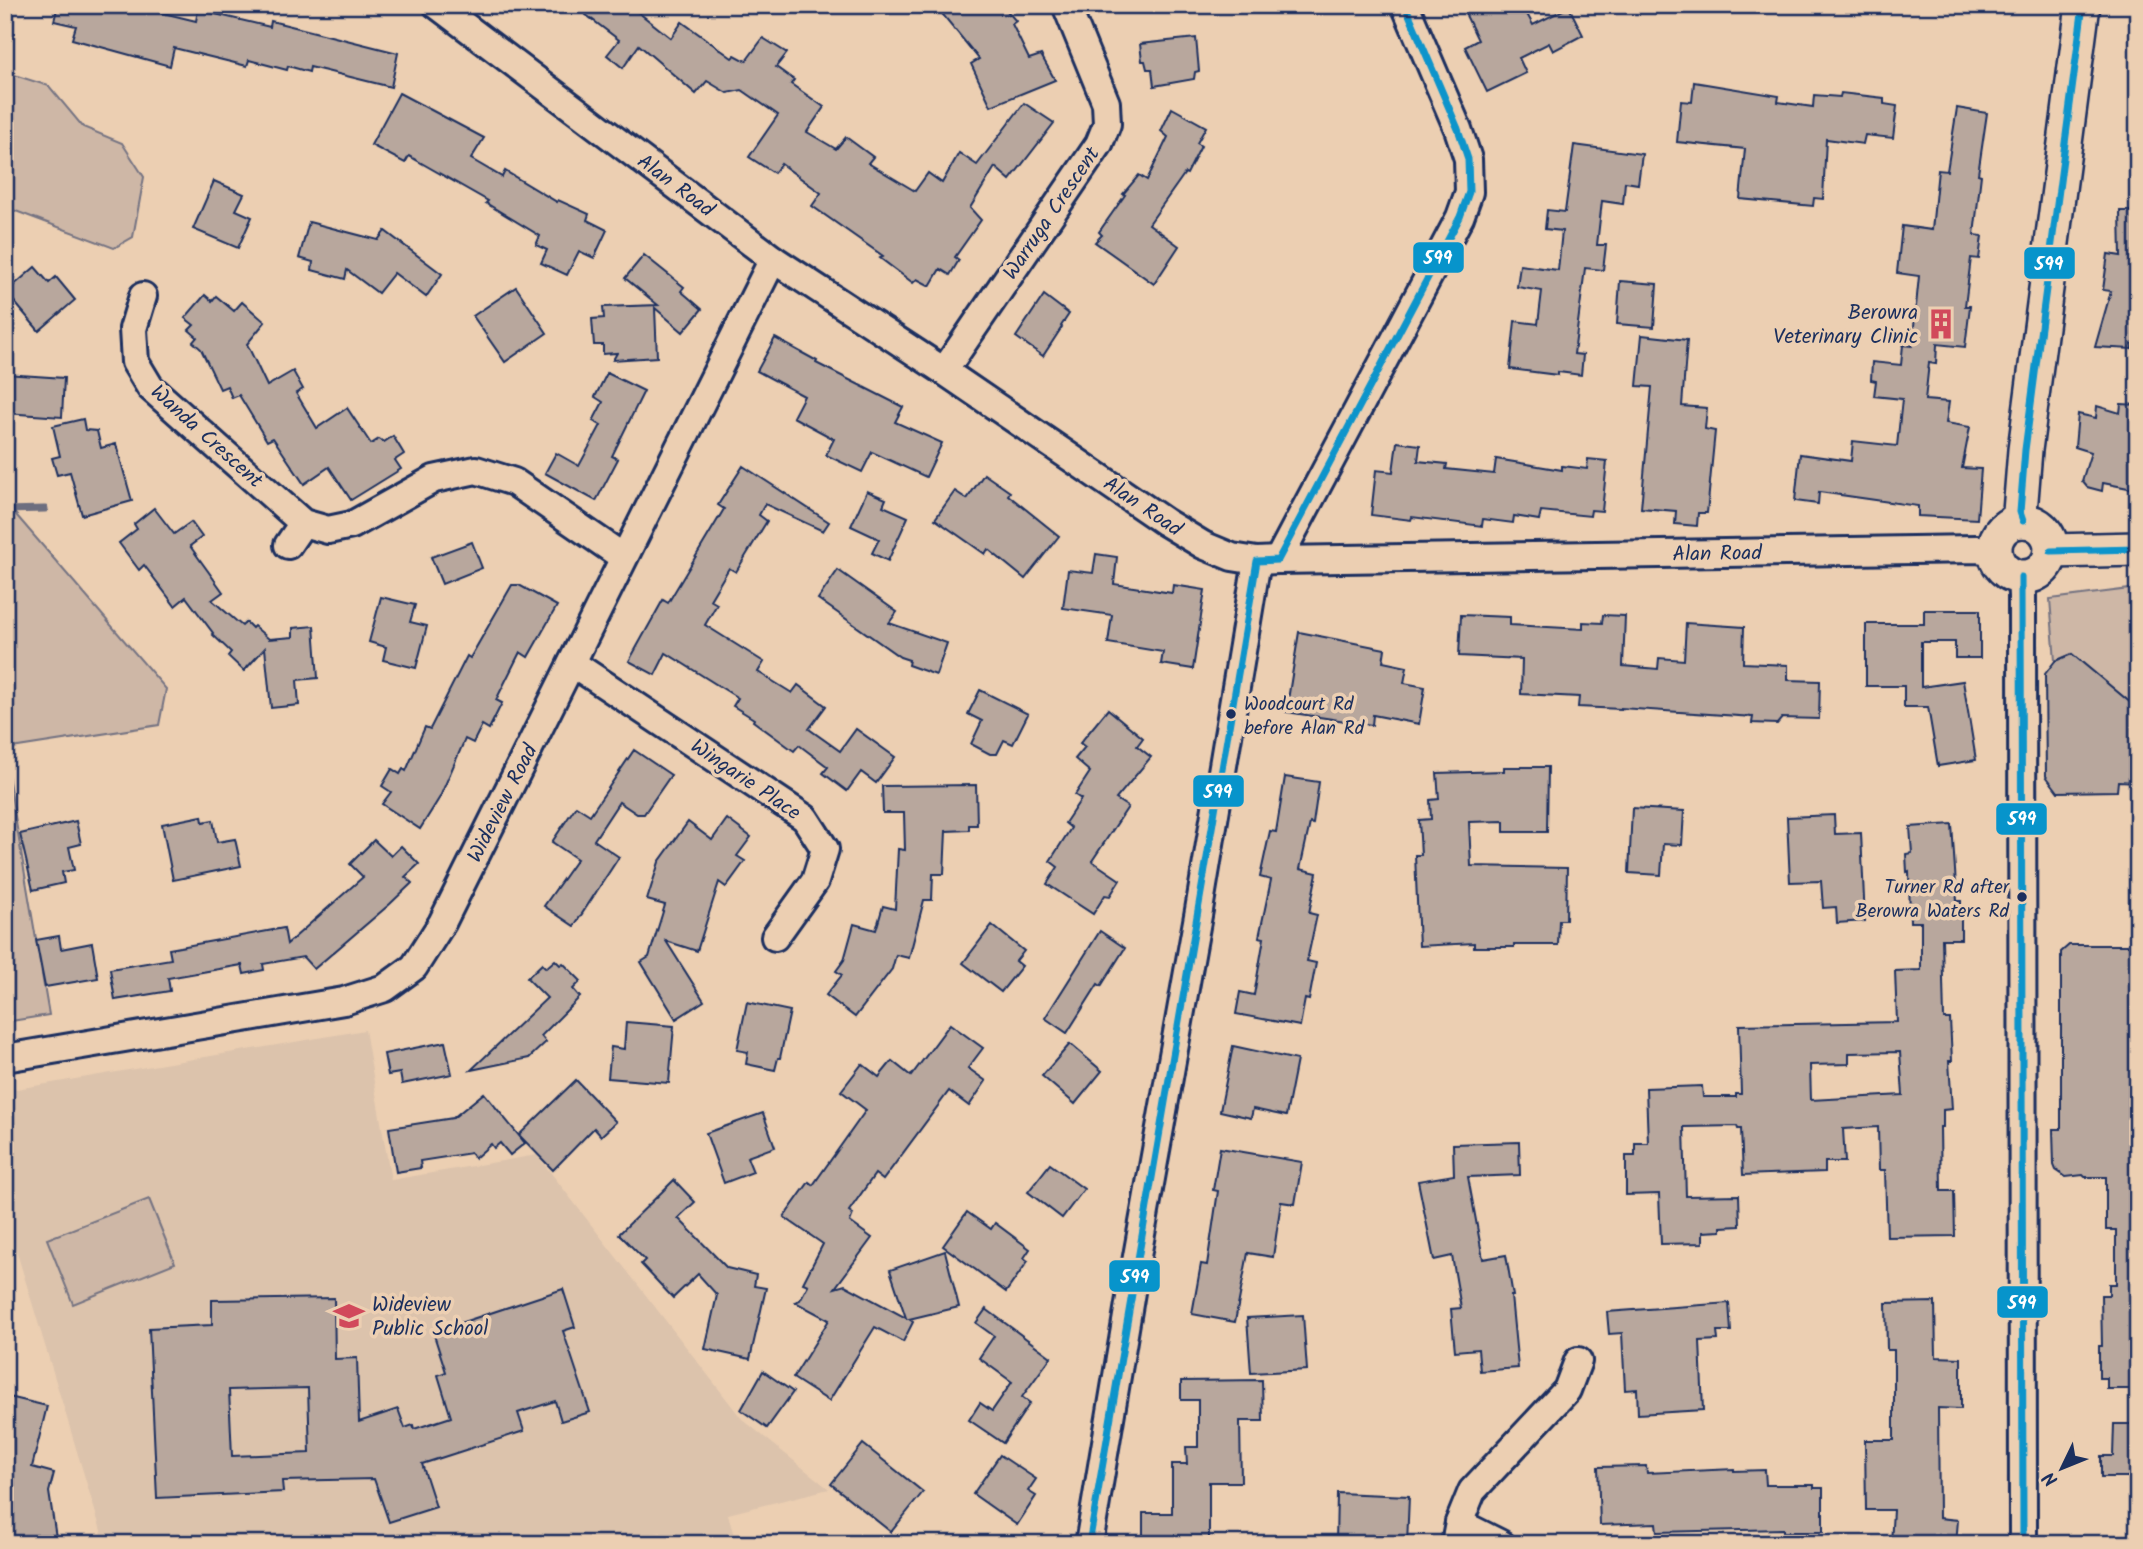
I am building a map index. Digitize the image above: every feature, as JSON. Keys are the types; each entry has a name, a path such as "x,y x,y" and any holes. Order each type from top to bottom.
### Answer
{"main road":[{"path":"2022,521 2025,450 2083,5"},
{"path":"2022,521 2032,522 2046,533 2051,541 2051,551 2045,567 2038,573 2021,577 2006,571 1996,558 1995,551 1999,533 2022,521"},
{"path":"2051,551 2138,549"}],"street":[{"name":"Alan Road","path":"437,5 773,259 1165,522 1203,545 1231,557 1268,561 1962,549 1995,551"},
{"name":"Warruga Crescent","path":"944,372 1099,144 1107,124 1106,103 1066,5"},
{"path":"1089,1544 1199,910 1268,561 1460,217 1469,192 1468,159 1405,5"},
{"name":"Wideview Road","path":"5,1058 344,1001 385,988 414,967 442,923 773,259"},
{"name":"Wanda Crescent","path":"143,296 133,329 135,362 150,387 303,523"},
{"path":"288,545 303,523 328,530 352,525 434,479 476,470 514,482 623,557"},
{"path":"2021,577 2023,1544"},
{"name":"Wingarie Place","path":"572,663 806,818 825,849 815,881 775,937"},
{"path":"1501,1544 1457,1533 1472,1491 1567,1390 1578,1361"}],"shaded area":[{"path":"5,72 49,86 83,127 122,143 144,177 133,237 114,248 5,207"},
{"path":"5,502 166,689 159,725 5,749"},
{"path":"2138,588 2138,709 2072,654 2055,661 2050,599"},
{"path":"5,758 49,1015 5,1022"},
{"name":"Wideview Public School","path":"365,1030 391,1180 537,1155 742,1419 829,1489 728,1514 736,1544 665,1544 661,1532 613,1544 105,1544 5,1213 5,1091"},
{"path":"149,1199 175,1263 73,1304 47,1239"}],"building":[{"path":"58,5 156,5 155,11 196,21 198,10 270,27 271,21 398,53 391,87 310,67 309,72 288,66 287,70 249,60 247,66 174,48 170,66 72,39 76,26 54,21"},
{"path":"573,5 629,5 671,38 682,22 732,58 735,55 746,61 763,38 787,53 776,67 794,80 791,84 824,107 807,132 836,149 846,137 873,157 868,163 915,191 928,173 942,183 959,153 977,165 1024,103 1054,123 1010,180 995,167 970,208 981,220 955,257 959,260 950,275 940,269 930,286 917,279 913,283 880,258 883,256 812,206 821,193 781,164 774,173 749,157 778,115 742,90 727,93 707,81 696,94 639,45 623,68 607,55 619,40"},
{"path":"935,5 1002,5 1016,21 1012,24 1029,59 1041,55 1055,80 991,106 971,64 979,59"},
{"path":"1461,5 1522,5 1533,25 1569,7 1583,35 1553,51 1549,43 1519,58 1526,73 1487,92 1465,47 1478,40"},
{"path":"1196,38 1199,71 1195,72 1194,79 1154,86 1152,69 1147,69 1145,61 1142,61 1140,44"},
{"path":"1694,82 1779,96 1778,102 1813,107 1814,95 1840,97 1841,93 1884,98 1884,104 1897,106 1893,138 1865,135 1863,144 1826,139 1823,199 1814,198 1813,206 1740,199 1745,149 1677,142 1681,101 1692,102"},
{"path":"399,93 484,138 471,159 502,177 505,171 557,202 558,200 589,214 587,220 607,230 594,258 579,251 567,275 541,263 547,250 536,245 540,236 486,203 488,201 409,156 405,163 371,145"},
{"path":"1172,108 1206,127 1197,143 1201,146 1187,174 1185,173 1149,224 1179,246 1154,284 1095,242 1102,235 1099,232 1125,195 1123,194 1139,175 1147,180 1168,137 1161,131"},
{"path":"1957,108 1987,113 1978,174 1981,175 1974,235 1982,236 1979,259 1971,258 1965,306 1970,306 1965,347 1937,344 1936,364 1929,363 1925,400 1949,402 1946,423 1970,427 1962,468 1981,469 1977,519 1918,516 1918,506 1819,492 1818,504 1795,501 1800,454 1851,461 1853,441 1897,446 1902,399 1874,396 1876,381 1871,380 1872,362 1901,365 1903,345 1912,346 1919,276 1897,273 1902,226 1932,230 1938,170 1947,171"},
{"path":"1574,145 1642,154 1638,184 1625,182 1623,204 1602,201 1597,245 1606,245 1603,270 1585,268 1574,354 1583,355 1581,375 1510,369 1515,321 1538,324 1542,291 1517,287 1520,265 1558,270 1562,231 1545,229 1547,210 1565,212"},
{"path":"214,181 244,194 236,210 252,217 238,248 193,229"},
{"path":"2120,211 2138,211 2138,342 2131,344 2132,349 2095,347 2111,291 2103,290 2108,254 2121,256"},
{"path":"309,222 378,240 385,231 442,274 426,297 394,273 378,293 347,270 345,279 312,270 313,262 299,258"},
{"path":"644,255 684,287 681,291 702,309 683,332 655,308 657,357 613,360 617,353 603,354 603,345 594,345 592,319 604,318 603,307 658,305 625,278"},
{"path":"35,267 49,283 56,277 75,300 39,331 6,292"},
{"path":"1620,281 1657,284 1654,327 1617,324"},
{"path":"516,287 547,333 505,362 473,316"},
{"path":"205,295 212,301 216,296 234,311 242,302 265,322 247,344 267,386 293,371 303,389 296,393 317,428 347,408 371,444 379,439 384,442 393,436 404,454 395,460 401,469 351,500 329,467 304,484 273,438 267,441 239,395 232,398 227,386 220,389 201,349 193,342 197,337 189,330 194,325 185,318"},
{"path":"1044,295 1069,314 1043,356 1016,337"},
{"path":"1642,335 1687,340 1682,406 1707,408 1705,429 1715,431 1707,513 1698,513 1697,526 1675,524 1676,511 1641,508 1652,387 1637,386"},
{"path":"775,338 817,361 816,363 903,407 895,422 942,443 926,477 872,452 862,472 826,455 834,439 793,417 804,396 757,371"},
{"path":"607,373 644,391 612,456 618,459 596,501 545,473 556,453 579,466 601,425 593,421 603,402 595,397"},
{"path":"5,374 64,378 62,417 5,413"},
{"path":"2121,404 2138,405 2138,490 2103,483 2102,491 2087,487 2082,481 2091,452 2075,447 2078,414 2096,418 2097,406 2120,413"},
{"path":"83,419 85,430 97,431 101,448 116,444 132,501 82,515 70,472 57,475 52,458 60,456 53,426"},
{"path":"1397,442 1420,445 1418,461 1447,464 1446,469 1494,474 1496,459 1562,470 1562,466 1587,469 1588,459 1607,461 1602,511 1591,510 1590,516 1541,511 1539,520 1514,516 1513,523 1483,519 1482,526 1371,515 1376,470 1393,472"},
{"path":"743,466 829,522 823,531 765,504 759,515 767,521 736,572 729,568 710,600 717,604 705,625 764,662 758,672 792,693 798,685 826,706 809,729 840,751 856,729 895,757 876,783 861,772 847,791 823,773 828,767 799,745 794,751 733,706 738,698 666,653 655,675 629,661 663,600 668,603 724,509 718,505"},
{"path":"984,474 1010,492 1008,495 1059,536 1025,579 988,549 985,554 935,519 955,491 967,499"},
{"path":"867,491 886,499 883,506 908,517 888,561 872,553 879,539 851,526"},
{"path":"154,508 174,534 191,522 202,537 190,546 223,592 212,600 242,626 246,622 269,639 293,637 293,628 314,626 318,678 297,680 299,705 271,708 265,648 244,671 228,656 231,652 212,634 186,597 175,606 144,565 139,570 119,543 137,529 134,524"},
{"path":"472,542 482,568 442,584 431,557"},
{"path":"1096,554 1117,557 1114,584 1172,593 1173,585 1205,590 1193,669 1161,664 1163,652 1108,643 1112,615 1063,608 1068,570 1093,573"},
{"path":"838,570 897,612 889,623 947,643 936,675 908,665 909,660 900,657 818,599"},
{"path":"512,585 519,585 557,606 528,657 520,652 496,700 502,703 489,729 482,725 473,743 465,739 440,797 420,829 382,804 391,792 382,786 392,769 400,774 403,769 406,771 425,727 430,729 467,656 470,658"},
{"path":"381,597 415,605 410,622 427,626 416,668 383,660 386,647 369,642"},
{"path":"1924,610 1980,610 1980,658 1955,658 1955,642 1921,642 1921,687 1963,681 1976,760 1938,766 1928,707 1904,707 1904,686 1866,686 1866,624 1924,624"},
{"path":"1461,615 1510,617 1510,625 1583,629 1583,622 1602,623 1603,615 1625,616 1623,666 1658,669 1659,658 1684,660 1686,623 1744,627 1743,663 1788,665 1788,680 1820,681 1819,719 1782,718 1777,724 1752,723 1753,717 1578,707 1579,697 1521,694 1522,659 1459,656"},
{"path":"1299,632 1385,649 1383,662 1407,667 1404,683 1425,687 1419,724 1373,715 1372,725 1286,712"},
{"path":"2072,654 2138,709 2138,782 2118,781 2117,791 2058,792 2046,776 2045,674 2055,661"},
{"path":"980,690 1028,714 1013,744 1004,740 997,754 990,754 971,744 982,721 968,714"},
{"path":"1108,709 1143,738 1137,746 1151,757 1116,799 1128,807 1092,861 1120,880 1110,896 1105,895 1093,914 1047,884 1058,867 1050,861 1071,828 1065,823 1081,799 1075,795 1090,772 1075,759 1085,747 1080,743"},
{"path":"634,750 671,775 644,814 637,814 619,802 594,840 619,857 574,926 544,906 577,859 552,842 576,806 590,815"},
{"path":"1504,767 1548,767 1547,832 1504,832 1504,821 1469,822 1471,866 1567,868 1566,920 1559,920 1558,945 1474,947 1474,943 1419,946 1415,855 1421,855 1419,820 1431,819 1430,800 1439,799 1437,773 1504,771"},
{"path":"1285,777 1319,782 1313,824 1310,823 1300,869 1317,873 1309,913 1317,915 1307,961 1316,963 1309,1000 1305,999 1300,1026 1236,1014 1240,992 1254,995 1264,938 1259,937 1271,880 1260,877 1270,831 1276,832"},
{"path":"976,785 977,825 969,825 969,830 946,831 944,874 933,874 932,900 924,900 909,958 896,955 892,969 855,1017 826,995 842,975 836,971 844,960 854,924 876,930 883,906 895,909 898,849 905,850 904,813 883,813 882,786"},
{"path":"1632,808 1684,811 1682,845 1663,844 1661,875 1629,873"},
{"path":"1834,815 1835,834 1861,833 1865,921 1837,923 1836,907 1823,908 1821,881 1790,882 1787,817"},
{"path":"202,816 203,822 213,820 217,842 235,839 241,866 173,880 162,824"},
{"path":"727,819 751,837 737,856 745,861 726,887 719,882 697,951 666,941 704,1001 676,1019 641,962 649,957 665,905 647,900 659,862 688,822 712,840"},
{"path":"76,821 81,844 69,847 74,870 62,872 64,883 33,890 20,834"},
{"path":"1952,824 1957,901 1961,901 1961,939 1942,939 1944,1019 1950,1019 1952,1109 1943,1110 1943,1127 1940,1127 1941,1191 1954,1191 1955,1236 1887,1237 1885,1170 1879,1170 1878,1127 1843,1129 1845,1162 1825,1162 1825,1172 1743,1175 1741,1129 1737,1126 1684,1127 1686,1196 1739,1195 1740,1226 1703,1232 1703,1243 1661,1244 1659,1194 1626,1195 1626,1156 1635,1156 1635,1143 1648,1143 1646,1088 1702,1086 1703,1097 1736,1097 1736,1094 1741,1094 1739,1025 1897,1022 1895,971 1921,970 1921,922 1910,922 1906,854 1912,853 1910,827","holes":["1900,1052 1903,1095 1811,1100 1810,1065 1849,1064 1849,1053"]},
{"path":"374,840 391,856 401,846 419,864 405,877 412,883 314,969 303,957 263,964 264,970 244,974 242,965 168,978 170,991 115,1000 110,969 171,959 169,949 284,928 287,944 363,877 350,864"},
{"path":"992,925 1024,951 1016,961 1022,966 1001,992 963,963"},
{"path":"1100,931 1125,948 1067,1033 1045,1018"},
{"path":"59,936 61,949 92,943 98,978 45,987 36,940"},
{"path":"2069,945 2138,945 2138,1389 2107,1389 2107,1378 2099,1378 2099,1346 2102,1346 2101,1295 2109,1295 2109,1284 2116,1284 2116,1230 2106,1230 2106,1177 2066,1177 2056,1170 2054,1165 2053,1129 2061,1129 2061,952"},
{"path":"555,960 560,965 563,963 581,981 573,989 580,997 541,1036 546,1042 529,1058 471,1070 547,998 527,978 542,964 546,968"},
{"path":"747,1002 790,1011 775,1070 746,1064 748,1052 737,1050"},
{"path":"626,1022 674,1026 669,1083 608,1078 611,1047 624,1049"},
{"path":"950,1024 983,1048 968,1068 986,1081 969,1106 949,1091 883,1180 875,1174 849,1211 853,1214 850,1222 872,1238 835,1288 845,1285 906,1318 890,1270 945,1251 959,1307 909,1319 913,1322 903,1342 875,1327 829,1401 793,1378 829,1320 795,1302 800,1300 808,1285 803,1283 823,1244 784,1217 809,1182 813,1185 866,1110 841,1091 862,1064 879,1077 892,1061 911,1076"},
{"path":"445,1042 452,1074 402,1084 400,1073 388,1075 384,1054"},
{"path":"1070,1044 1102,1071 1075,1104 1042,1076"},
{"path":"1233,1046 1297,1060 1286,1116 1253,1109 1251,1118 1220,1111"},
{"path":"576,1080 616,1122 601,1136 594,1128 553,1170 519,1135"},
{"path":"484,1093 525,1143 510,1155 500,1143 494,1148 491,1144 475,1158 471,1153 420,1161 421,1168 396,1172 389,1128 453,1118"},
{"path":"763,1113 775,1147 747,1157 753,1172 724,1183 706,1133"},
{"path":"1519,1142 1520,1175 1468,1177 1483,1259 1506,1255 1513,1296 1518,1368 1480,1371 1478,1349 1455,1351 1451,1309 1461,1308 1452,1256 1434,1260 1418,1181 1454,1175 1453,1144"},
{"path":"1220,1148 1302,1162 1295,1204 1281,1202 1273,1257 1248,1253 1235,1322 1192,1314 1201,1264 1207,1265 1218,1191 1213,1190"},
{"path":"1050,1164 1084,1189 1062,1218 1028,1192"},
{"path":"674,1180 695,1202 678,1218 727,1268 756,1275 754,1286 766,1288 750,1359 705,1349 717,1295 698,1274 673,1298 641,1264 645,1260 619,1234"},
{"path":"967,1212 991,1229 995,1223 1030,1249 1024,1258 1028,1261 1006,1292 943,1246"},
{"path":"563,1289 575,1327 563,1331 590,1412 561,1421 555,1401 518,1413 524,1431 422,1464 436,1507 389,1522 374,1479 282,1481 283,1492 157,1498 149,1328 212,1325 212,1300 334,1298 335,1359 357,1358 359,1422 398,1409 405,1428 413,1425 414,1429 451,1417 438,1375 446,1372 433,1332","holes":["308,1388 310,1453 232,1456 229,1390"]},
{"path":"1935,1302 1936,1357 1961,1358 1961,1409 1938,1408 1939,1518 1958,1520 1956,1544 1891,1544 1893,1510 1866,1510 1865,1440 1894,1440 1894,1350 1887,1350 1886,1303"},
{"path":"1729,1303 1731,1331 1717,1331 1718,1340 1700,1341 1703,1410 1638,1414 1637,1389 1625,1390 1622,1333 1609,1334 1607,1312"},
{"path":"986,1309 1051,1357 1022,1397 1030,1403 1003,1443 969,1420 980,1403 992,1411 1012,1382 979,1358 994,1336 976,1323"},
{"path":"1303,1315 1307,1370 1251,1373 1247,1318"},
{"path":"763,1371 793,1392 767,1428 741,1410"},
{"path":"1262,1380 1263,1421 1240,1421 1241,1482 1209,1482 1209,1544 1143,1544 1143,1513 1172,1513 1172,1464 1187,1464 1186,1447 1198,1447 1198,1400 1181,1400 1181,1381"},
{"path":"5,1396 47,1406 32,1467 54,1473 49,1492 57,1544 5,1544"},
{"path":"2114,1424 2138,1424 2138,1477 2101,1477 2101,1456 2113,1456"},
{"path":"863,1444 923,1492 891,1532 831,1484"},
{"path":"1000,1455 1036,1479 1028,1491 1036,1496 1017,1525 973,1494"},
{"path":"1646,1466 1647,1473 1765,1470 1766,1485 1814,1485 1814,1488 1823,1488 1823,1532 1783,1532 1783,1529 1657,1532 1656,1523 1600,1525 1598,1467"},
{"path":"1337,1493 1409,1496 1407,1544 1336,1544"}],"waterway":[{"path":"5,510 45,509"}],"transit line":[{"name":"599","path":"1089,1544 1257,561 1278,560 1460,217 1469,192 1468,159 1458,129 1405,5"},
{"name":"599","path":"2023,521 2020,512 2025,450 2083,5"},
{"name":"599","path":"2051,551 2138,549"},
{"name":"599","path":"2021,577 2023,1544"}],"place":[{"name":"Berowra Veterinary Clinic","path":"1941,324"},
{"name":"Woodcourt Rd before Alan Rd","path":"1231,714"},
{"name":"Turner Rd after Berowra Waters Rd","path":"2022,897"},
{"name":"Wideview Public School","path":"349,1316"}]}
